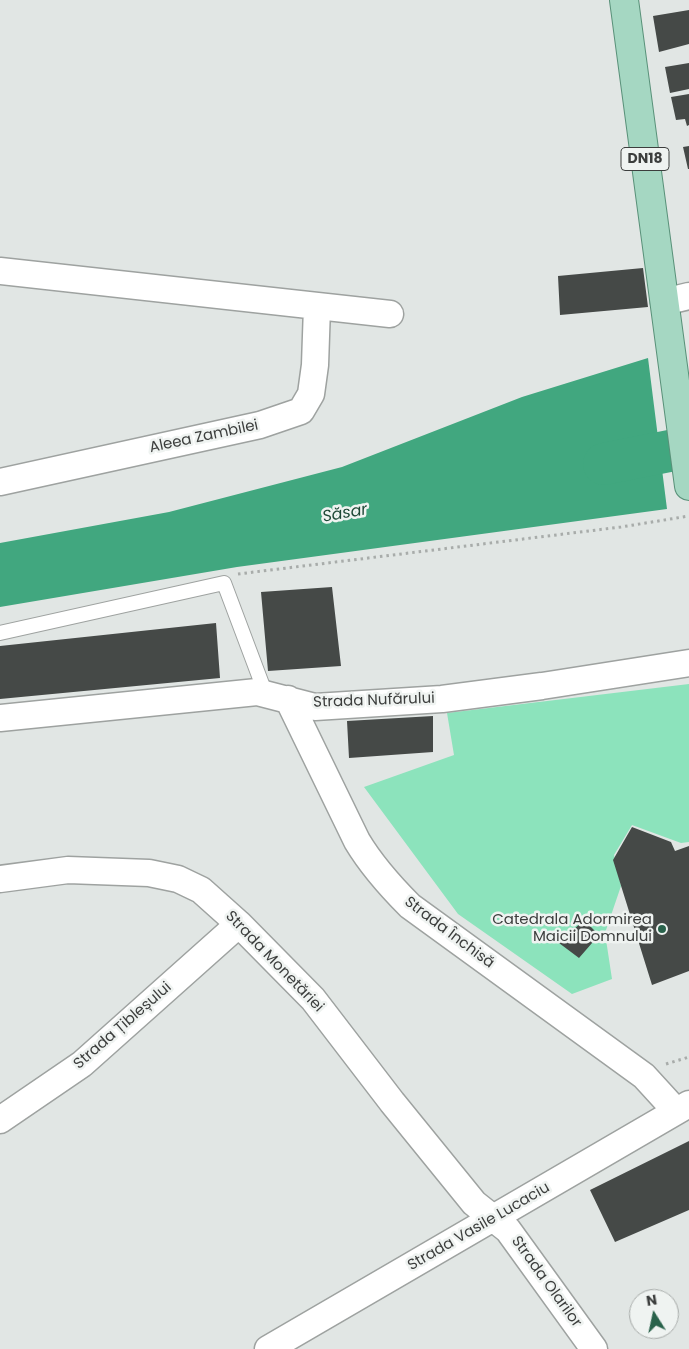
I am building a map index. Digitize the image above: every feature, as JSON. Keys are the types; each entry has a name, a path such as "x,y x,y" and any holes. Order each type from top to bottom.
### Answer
{"main road":[{"name":"DN18","path":"625,8 676,299 689,486"}],"street":[{"path":"0,271 390,314"},
{"name":"Aleea Zambilei","path":"0,482 260,425 301,411 311,394 315,365 317,307"},
{"name":"Strada Nufărului","path":"0,718 277,696 315,707 442,699 542,686 689,663"},
{"name":"Strada Închisă","path":"277,696 357,841 368,859 388,884 410,906 644,1076 683,1107"},
{"name":"Strada Monetăriei","path":"0,879 68,870 149,873 178,879 201,890 239,924 313,999 392,1102 474,1203 494,1218"},
{"name":"Strada Țibleșului","path":"0,1120 82,1064 239,924"},
{"name":"Strada Vasile Lucaciu","path":"268,1349 683,1107"},
{"name":"Strada Olarilor","path":"494,1218 508,1230 594,1349"}],"lane":[{"path":"0,633 224,583 277,696"}],"path":[{"path":"238,574 621,527 689,516"},
{"path":"661,1070 666,1064 689,1057"}],"shaded area":[{"path":"689,684 689,842 681,843 632,825 614,855 621,886 605,933 612,979 572,994 458,914 364,787 454,755 447,713"}],"water":[{"path":"648,358 667,509 237,567 0,607 0,543 169,512 342,467 522,397"}],"building":[{"path":"689,10 689,44 659,52 653,16"},
{"path":"689,63 689,89 670,93 665,67"},
{"path":"689,94 689,125 687,126 685,119 676,120 671,97"},
{"path":"689,146 689,169 688,169 683,147"},
{"path":"643,268 648,307 560,315 558,276"},
{"path":"332,587 341,666 268,671 261,592"},
{"path":"216,623 220,678 0,699 0,646"},
{"path":"433,716 433,752 349,758 347,721"},
{"name":"Catedrala Adormirea Maicii Domnului","path":"632,827 671,842 675,851 689,846 689,971 652,985 613,860"},
{"path":"584,920 599,935 579,958 559,943"},
{"path":"689,1141 689,1210 615,1242 590,1190"}],"waterway":[{"name":"Săsar","path":"604,464 689,447"}],"place":[{"name":"Catedrala Adormirea Maicii Domnului","path":"662,929"}]}
